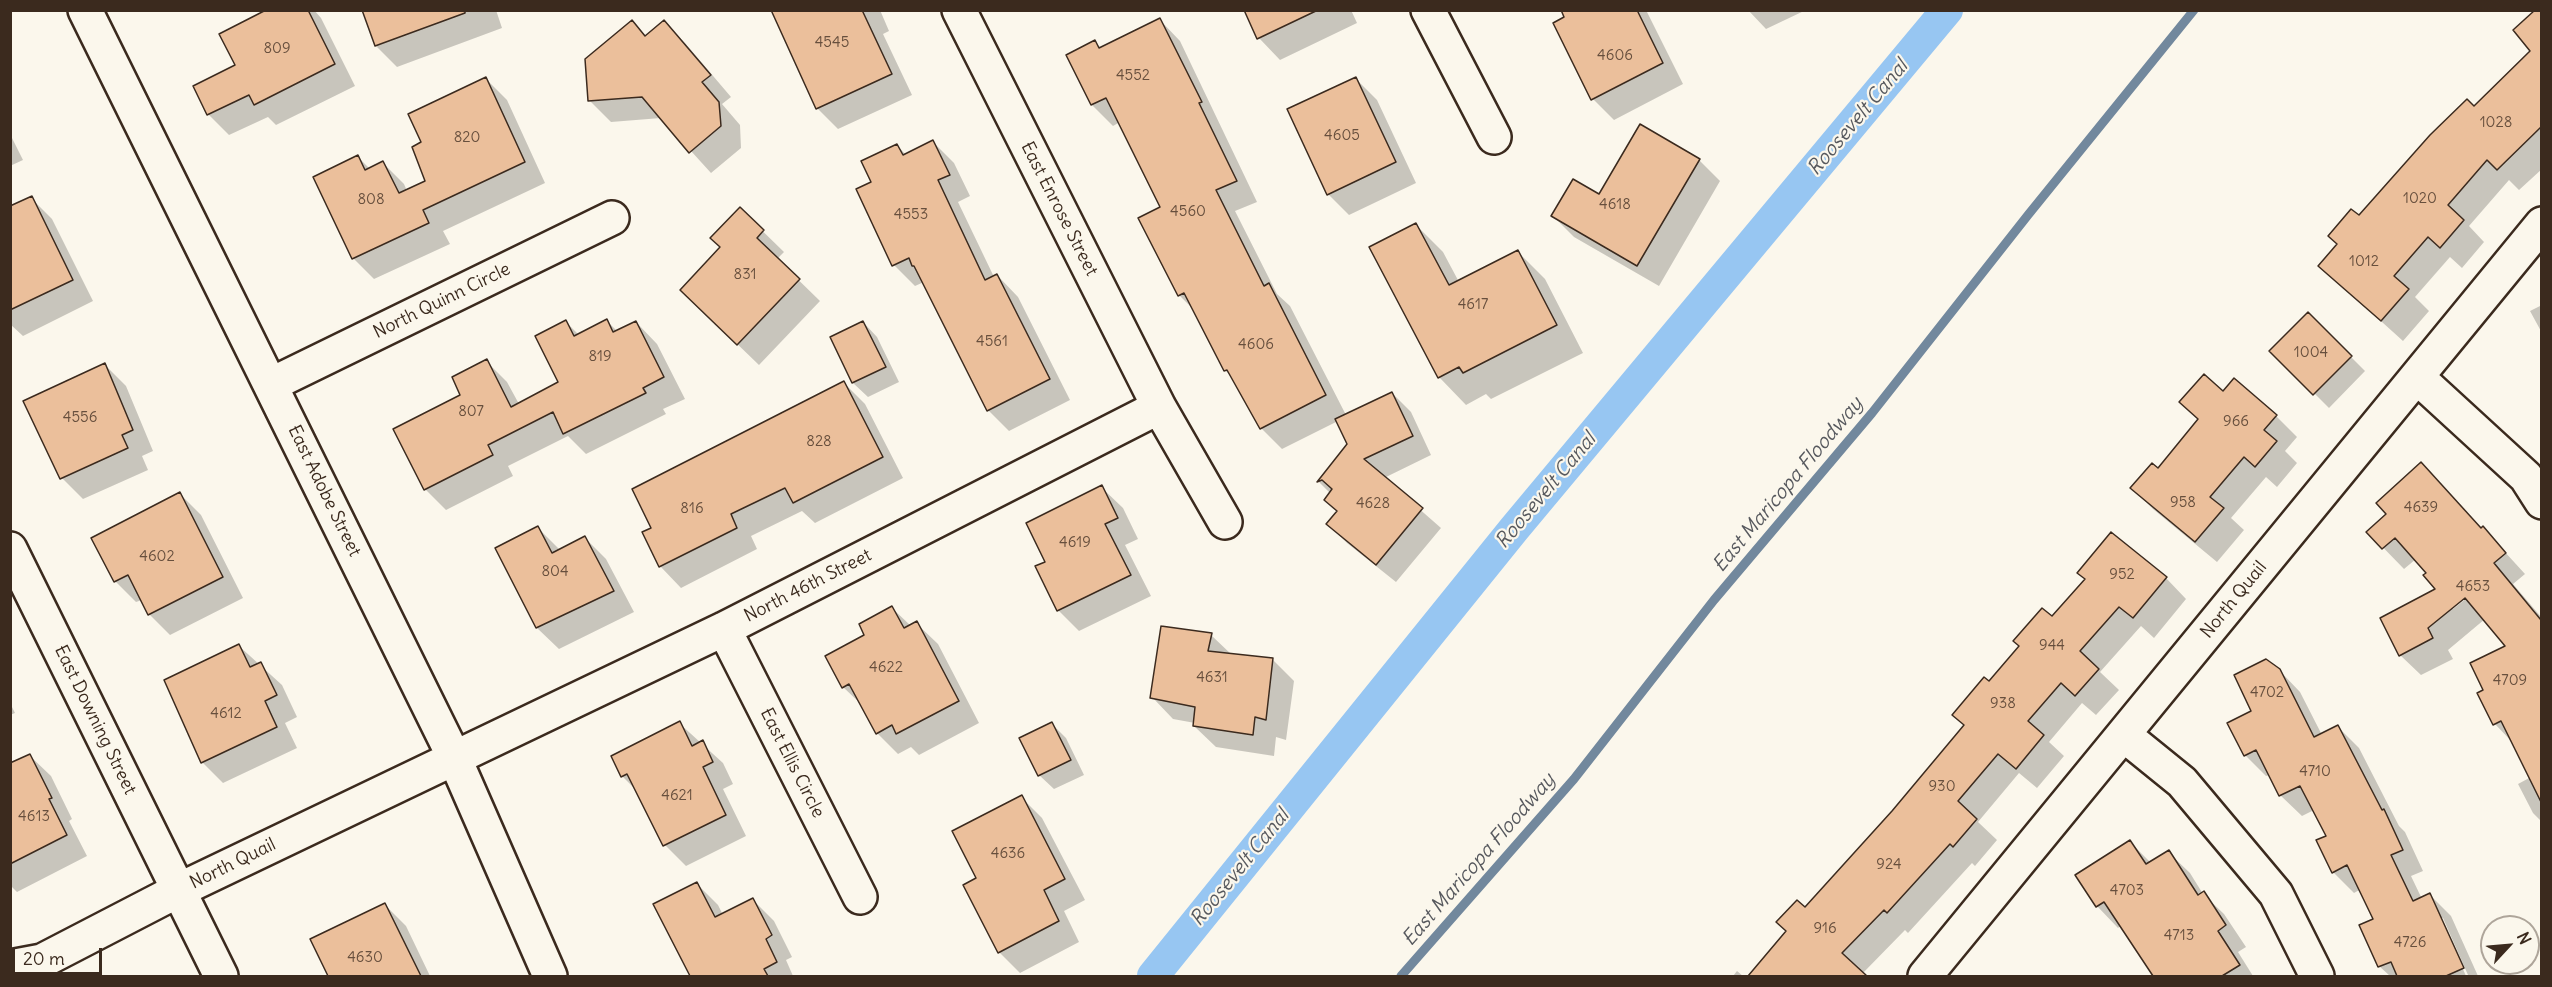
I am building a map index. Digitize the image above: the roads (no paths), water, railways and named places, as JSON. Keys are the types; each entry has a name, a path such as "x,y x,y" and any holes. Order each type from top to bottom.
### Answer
{"street":[{"name":"East Enrose Street","path":"959,10 1159,407 1226,522"},
{"path":"1428,10 1494,137"},
{"name":"East Adobe Street","path":"92,13 454,757 550,976"},
{"name":"North Quinn Circle","path":"272,384 612,218"},
{"name":"North Quail","path":"1925,976 2541,224"},
{"path":"2417,377 2526,477 2541,502"},
{"name":"North 46th Street","path":"454,757 724,629 1159,407"},
{"name":"East Downing Street","path":"10,549 222,976"},
{"name":"East Ellis Circle","path":"724,629 861,897"},
{"path":"2124,735 2182,782 2276,894 2317,976"},
{"name":"North Quail","path":"10,967 42,961 179,890 454,757"}],"waterway":[{"name":"Roosevelt Canal","path":"1153,976 1514,529 1947,10"},
{"name":"East Maricopa Floodway","path":"1401,976 1574,779 1714,600 1872,413 2194,10"}]}
